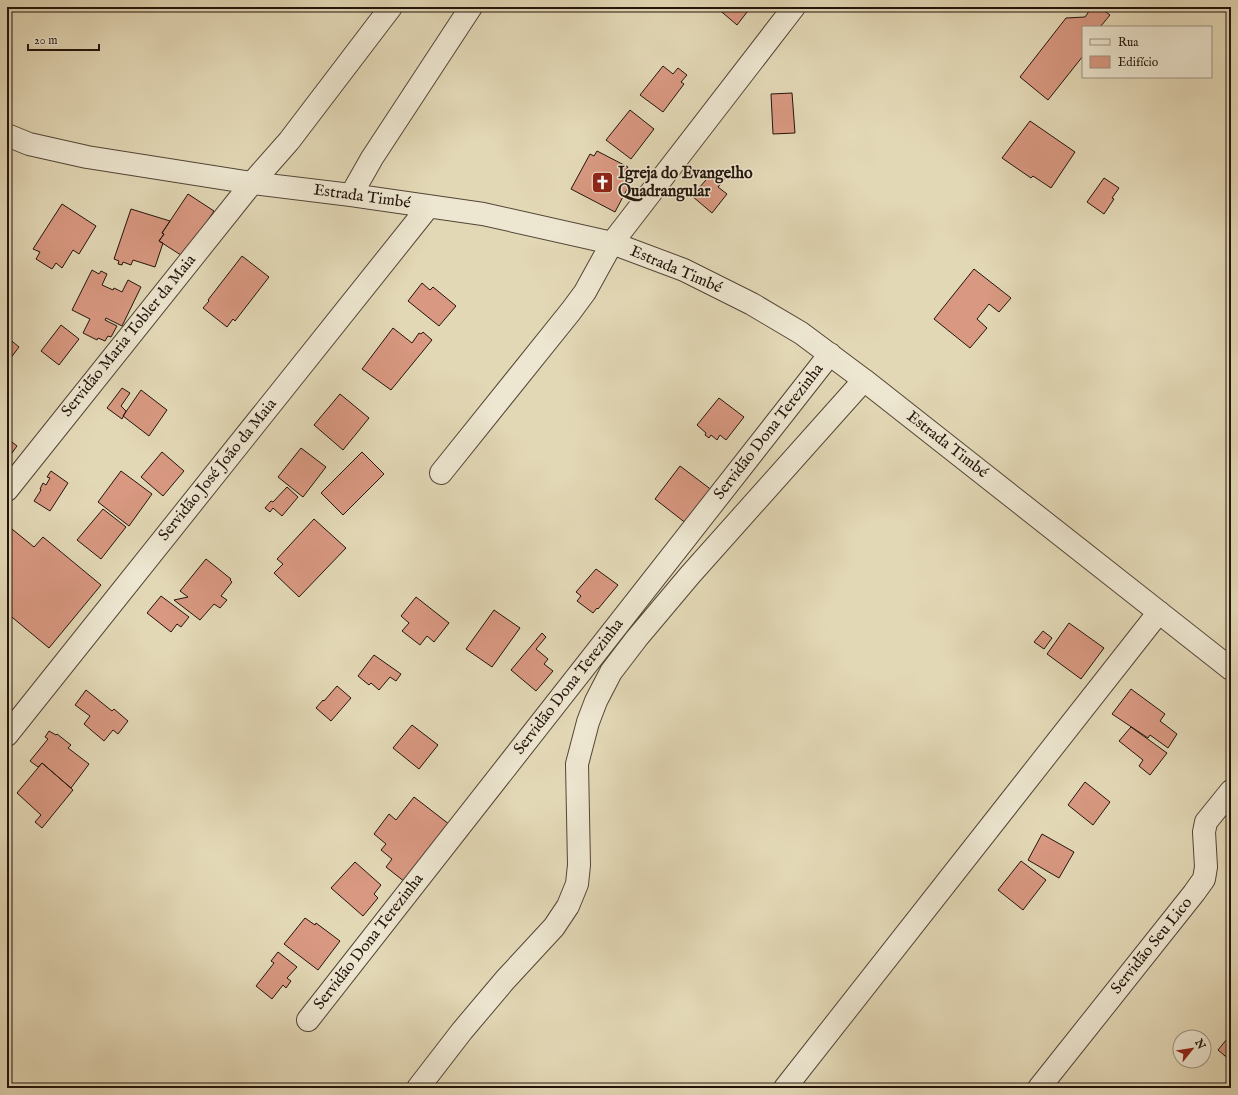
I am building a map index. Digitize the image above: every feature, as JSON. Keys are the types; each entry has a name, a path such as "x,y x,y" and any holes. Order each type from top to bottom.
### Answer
{"street":[{"name":"Servidão Maria Tobler da Maia","path":"7,490 252,183 289,141 391,7"},
{"path":"351,195 372,158 471,7"},
{"path":"441,473 571,311 585,292 612,243 794,7"},
{"name":"Estrada Timbé","path":"7,135 29,144 87,157 252,183 351,195 483,214 612,243 684,270 752,304 802,333 864,380 1158,612 1230,666"},
{"name":"Servidão José João da Maia","path":"7,735 428,206"},
{"name":"Servidão Dona Terezinha","path":"308,1020 830,354"},
{"path":"418,1088 462,1031 505,980 554,927 568,906 577,884 579,864 577,764 588,722 596,701 611,672 637,638 690,575 864,380"},
{"path":"786,1088 1158,612"},
{"name":"Servidão Seu Lico","path":"1039,1088 1204,879 1206,867 1204,832 1206,822 1231,791"}],"building":[{"path":"716,7 751,7 737,25"},
{"path":"1092,7 1099,7 1110,15 1101,26 1082,26 1082,57 1048,100 1020,77 1066,18 1085,17"},
{"path":"663,66 673,74 678,68 687,75 681,82 684,84 663,112 640,95"},
{"path":"792,93 795,133 773,134 771,94"},
{"path":"630,110 654,129 631,159 606,140"},
{"path":"1030,121 1075,152 1051,188 1033,176 1031,178 1002,158"},
{"name":"Igreja do Evangelho Quadrangular","path":"597,151 628,167 625,171 634,176 615,212 571,189 590,154 594,156"},
{"path":"716,172 725,179 718,187 727,194 712,213 692,196 712,173 714,174"},
{"path":"1104,178 1119,188 1104,214 1087,202"},
{"path":"188,194 214,211 184,257 159,241 164,234 162,233"},
{"path":"62,204 96,226 79,254 73,250 62,268 56,263 52,269 36,259 40,252 33,249"},
{"path":"131,209 170,221 162,233 164,234 159,241 163,243 155,267 133,260 131,265 123,262 122,265 118,264 119,261 114,259"},
{"path":"242,256 269,277 235,321 233,319 227,327 203,308"},
{"path":"974,269 1011,298 999,312 989,304 977,319 987,328 970,348 934,319"},
{"path":"92,270 99,274 101,271 107,274 102,285 113,290 114,288 122,292 128,280 141,287 122,326 106,318 105,320 117,326 111,337 108,336 105,341 98,338 97,340 83,333 90,319 72,310"},
{"path":"422,283 430,290 433,287 456,306 439,326 408,301"},
{"path":"61,325 79,339 59,365 41,351"},
{"path":"393,328 412,343 419,333 421,334 423,332 432,340 391,390 362,369"},
{"path":"7,337 19,347 7,363"},
{"path":"122,388 130,393 121,406 126,411 122,419 107,408"},
{"path":"141,390 167,410 149,436 123,416"},
{"path":"340,394 369,418 343,450 314,425"},
{"path":"719,398 744,417 726,440 720,435 717,440 711,435 709,438 697,425"},
{"path":"7,438 17,446 7,460"},
{"path":"301,448 326,467 303,497 278,477"},
{"path":"162,452 184,471 163,496 141,477"},
{"path":"362,452 384,474 343,515 321,493"},
{"path":"680,466 713,491 687,524 655,499"},
{"path":"51,471 68,483 50,511 34,501 41,490 40,489 43,483 46,485 50,478 47,477"},
{"path":"121,471 152,494 129,526 98,502"},
{"path":"287,487 298,497 282,516 273,508 270,512 265,508 271,501 273,502"},
{"path":"103,509 126,527 101,559 77,540"},
{"path":"314,519 346,548 299,597 274,573 283,564 277,559"},
{"path":"7,525 34,547 43,537 101,585 49,648 7,613"},
{"path":"206,559 231,579 230,580 232,582 221,596 227,600 220,608 214,604 200,620 174,600 188,597 180,591"},
{"path":"596,569 618,585 593,613 577,601 581,596 576,592"},
{"path":"161,596 189,617 181,627 177,624 171,632 147,613"},
{"path":"416,597 449,623 434,642 427,636 420,645 402,631 409,623 401,616"},
{"path":"494,610 520,628 492,667 466,649"},
{"path":"1069,623 1104,648 1081,679 1047,654"},
{"path":"1043,631 1052,638 1044,649 1034,642"},
{"path":"542,633 546,637 536,649 548,659 544,664 553,671 536,691 511,670"},
{"path":"374,655 401,674 396,681 390,677 379,690 371,683 369,685 358,676"},
{"path":"337,686 351,698 331,721 316,708"},
{"path":"1131,689 1165,714 1160,721 1177,734 1168,748 1150,735 1148,738 1112,714"},
{"path":"86,690 112,711 114,709 128,721 118,734 113,730 104,741 84,724 90,716 75,705"},
{"path":"412,725 438,745 419,769 393,748"},
{"path":"1131,727 1167,753 1150,775 1139,766 1143,760 1119,741"},
{"path":"49,731 56,735 57,734 71,745 68,748 89,764 71,788 42,763 38,767 30,761 48,739 45,737"},
{"path":"42,763 73,790 42,828 35,822 41,815 17,793"},
{"path":"1085,782 1110,802 1093,825 1068,805"},
{"path":"414,797 454,828 405,882 386,867 392,859 381,850 386,844 374,834 389,814 396,820"},
{"path":"1231,809 1231,820 1225,816"},
{"path":"1042,834 1074,852 1059,878 1028,860"},
{"path":"1021,861 1046,880 1023,910 998,890"},
{"path":"355,862 381,885 374,894 378,898 363,916 331,888"},
{"path":"305,918 315,925 316,923 340,941 318,970 284,944"},
{"path":"278,952 297,967 287,978 291,981 286,988 283,985 272,999 256,986 274,963 271,961"},
{"path":"1231,1034 1231,1061 1218,1050"}],"place":[{"name":"Igreja do Evangelho Quadrangular","path":"603,183"}]}
